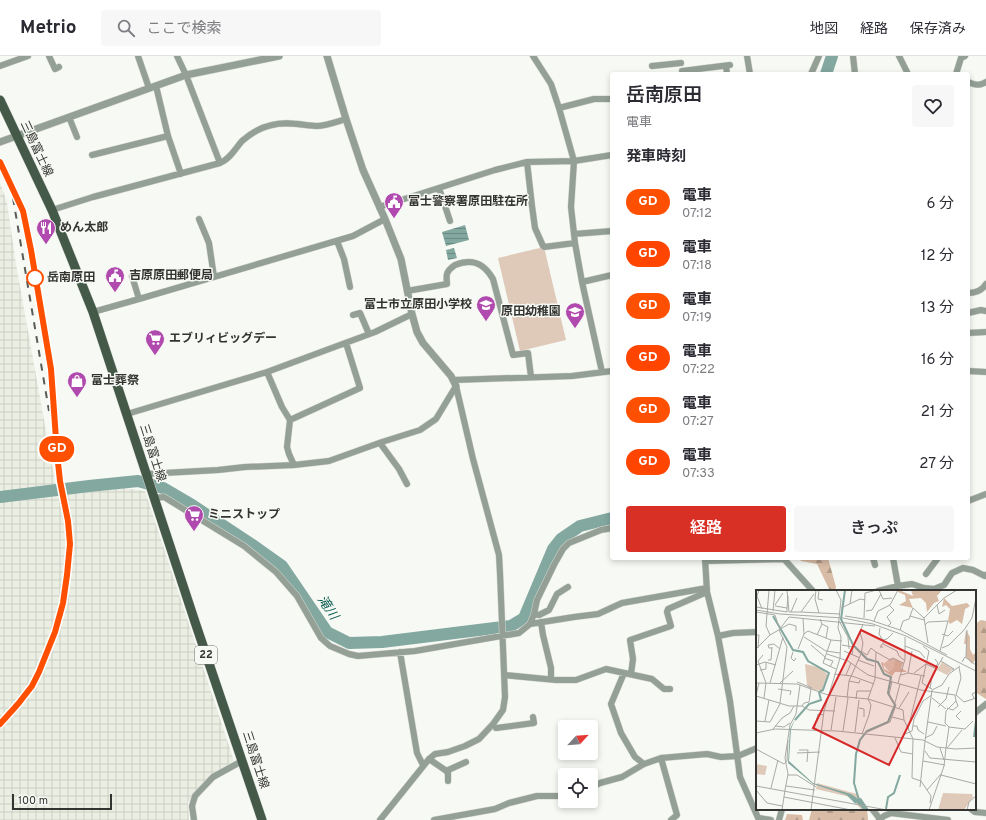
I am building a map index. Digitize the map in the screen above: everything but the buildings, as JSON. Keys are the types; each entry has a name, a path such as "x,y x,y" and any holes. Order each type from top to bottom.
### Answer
{"main road":[{"name":"三島富士線","path":"0,100 52,210 93,312 262,820"}],"street":[{"path":"0,66 28,56"},
{"path":"49,56 55,69 59,67"},
{"path":"138,56 152,87 181,174"},
{"path":"177,56 186,75 220,163"},
{"path":"0,142 186,75 279,56"},
{"path":"327,56 363,170 401,259 417,332 423,343 455,383 473,459 499,555 505,697 503,710 493,724 479,739 448,752 435,754 428,759 380,820"},
{"path":"533,56 551,84 574,161 571,207 575,243 602,372"},
{"path":"747,56 750,72"},
{"path":"812,72 819,56"},
{"path":"853,56 855,72"},
{"path":"899,56 907,72"},
{"path":"957,72 962,58 965,56"},
{"path":"652,66 681,59 682,72 728,66 727,72"},
{"path":"970,83 980,85 986,82"},
{"path":"559,108 594,99 610,99"},
{"path":"69,117 76,137"},
{"path":"52,210 93,197 220,163 225,161 244,140 257,131 273,125 291,123 316,126 326,125 346,119"},
{"path":"92,155 168,136"},
{"path":"379,207 495,170 527,162 574,161 610,155"},
{"path":"527,162 535,228 543,246 575,243"},
{"path":"439,188 450,221"},
{"path":"199,219 209,243 214,277"},
{"path":"93,312 353,236 385,219"},
{"path":"574,234 610,231"},
{"path":"337,241 344,259 350,287"},
{"path":"408,291 448,284 447,275 452,267 460,263 471,261 480,265 487,270 493,279 513,355 528,353 531,377"},
{"path":"582,282 610,275"},
{"path":"132,276 139,299"},
{"path":"970,293 979,292 985,287 986,284"},
{"path":"970,313 981,310 986,311"},
{"path":"353,315 360,313 369,334"},
{"path":"127,414 267,372 369,334 412,314"},
{"path":"970,332 986,332"},
{"path":"290,420 360,388 346,343"},
{"path":"455,383 531,377 572,376 610,371"},
{"path":"970,371 986,372"},
{"path":"267,372 282,407 290,420 287,446 294,465"},
{"path":"147,476 328,461 420,430 436,418 455,383"},
{"path":"380,443 399,469 407,484"},
{"path":"153,494 164,497 244,546 276,572 297,596 321,638 330,646 358,656 415,651 519,633 530,624 538,600 554,563 562,549 568,543 601,530 610,528"},
{"path":"970,500 986,494"},
{"path":"705,560 707,590 718,636 730,701 740,778 759,819 771,820"},
{"path":"787,560 812,590"},
{"path":"874,560 875,565"},
{"path":"893,560 897,588"},
{"path":"926,574 936,560"},
{"path":"884,590 912,584 924,588 934,589 944,585 952,573 963,568 973,570 985,576 986,575"},
{"path":"534,614 539,615 549,610 557,594 568,587"},
{"path":"530,624 598,614 622,603 707,590"},
{"path":"631,674 633,659 630,640 671,626 667,612 668,609 707,590"},
{"path":"541,622 551,668 551,679"},
{"path":"718,636 733,633 756,632"},
{"path":"400,652 416,754 423,766"},
{"path":"504,675 576,680 606,669 652,679 664,690 670,689"},
{"path":"624,673 611,704 621,733 635,757 644,764"},
{"path":"976,714 986,704"},
{"path":"496,728 534,723 533,717"},
{"path":"598,784 622,777 644,764 661,758 707,754 721,757 738,756 756,748"},
{"path":"661,758 677,815 670,820"},
{"path":"428,759 448,772 448,781"},
{"path":"194,820 192,806 195,796 213,777 242,761"},
{"path":"446,771 466,762"},
{"path":"434,820 495,809 509,803 537,796 558,796"},
{"path":"779,820 782,810"},
{"path":"873,810 879,820 891,813 948,820"},
{"path":"972,810 975,812 986,813"}],"shaded area":[{"path":"0,183 7,202 16,264 57,492 117,487 145,491 234,761 211,775 188,802 189,820 0,820"},
{"path":"544,247 566,340 520,351 498,258"}],"green space":[{"path":"800,560 829,560 836,587 835,590 830,590 817,564"},
{"path":"981,620 986,621 986,699 976,693 976,623"},
{"path":"812,810 867,810 868,820 809,820"},
{"path":"787,814 802,815 803,820 785,820"}],"water":[{"path":"465,225 469,240 446,246 442,232"},
{"path":"454,248 457,258 448,260 446,250"}],"waterway":[{"name":"滝川","path":"827,72 832,56"},
{"name":"滝川","path":"0,497 138,481 163,488 192,505 282,566 327,632 349,643 382,642 511,626 524,618 553,549 561,539 580,526 610,518"}],"railway":[{"path":"0,162 23,211 31,250 51,369 60,481 70,544 63,603 55,632 32,686 0,724"},
{"path":"13,198 49,411"}],"train":[{"name":"GD","path":"0,162 23,211 27,228 51,369 60,481 68,521 70,544 63,603 55,632 32,686 0,724"}],"place":[{"name":"富士警察署原田駐在所","path":"394,219"},
{"name":"めん太郎","path":"46,245"},
{"name":"岳南原田","path":"35,278"},
{"name":"吉原原田郵便局","path":"115,293"},
{"name":"富士市立原田小学校","path":"486,322"},
{"name":"原田幼稚園","path":"575,329"},
{"name":"エブリィビッグデー","path":"155,356"},
{"name":"富士葬祭","path":"77,398"},
{"name":"ミニストップ","path":"194,532"}]}
